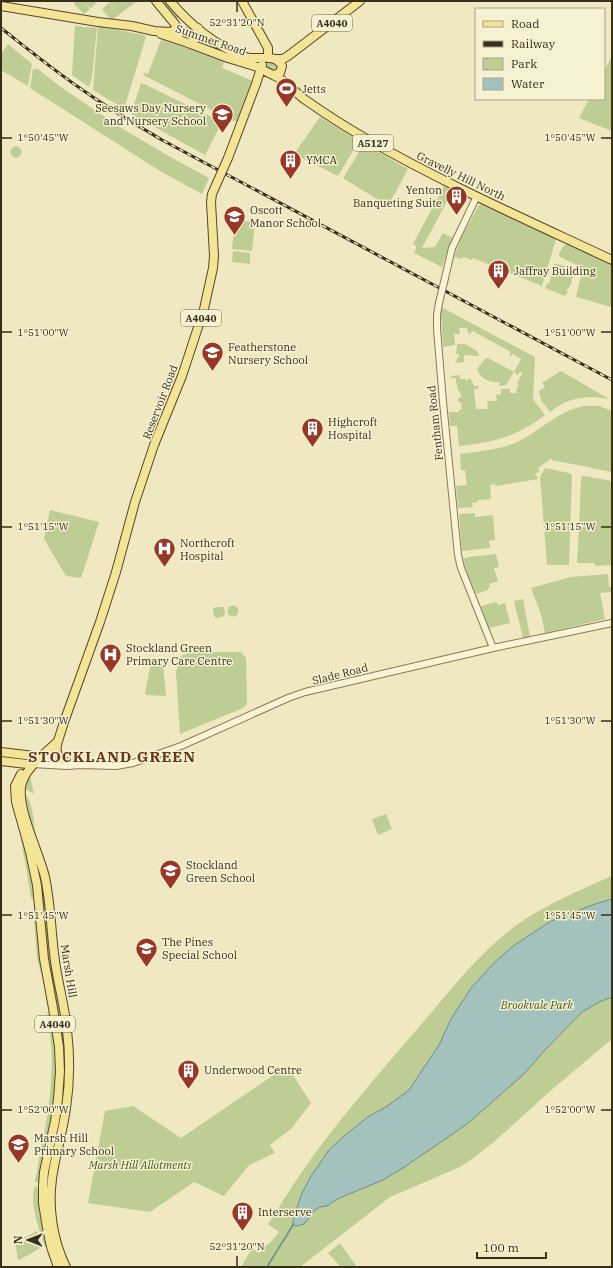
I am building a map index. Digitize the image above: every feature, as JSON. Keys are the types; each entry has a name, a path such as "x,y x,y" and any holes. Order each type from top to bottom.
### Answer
{"main road":[{"path":"156,1 178,29 180,37 187,42 193,41 198,36 195,26 184,24 178,29"},
{"name":"Summer Road","path":"170,1 177,10 195,26 220,45 251,58 267,58 280,65"},
{"path":"242,1 268,48 267,58"},
{"name":"A4040","path":"280,65 304,44 360,1"},
{"name":"Summer Road","path":"1,6 132,26 154,31 261,69 272,75"},
{"name":"Summer Road","path":"154,31 170,32 178,29"},
{"name":"Reservoir Road","path":"34,760 58,741 100,622 116,572 139,489 154,445 176,393 204,309 214,268 211,202 212,194 228,158 263,62 267,58"},
{"path":"256,84 262,78 280,73 280,65"},
{"name":"Gravelly Hill North","path":"280,65 294,87 307,100"},
{"name":"Gravelly Hill North","path":"272,75 287,84 335,120 367,140 442,180 612,260"},
{"name":"Reservoir Road","path":"34,760 63,725"},
{"path":"58,741 56,750 62,760"},
{"path":"1,752 34,760"},
{"path":"5,762 34,760"},
{"name":"Marsh Hill","path":"34,760 22,772 17,782 15,792 16,802 46,916 67,1027 69,1046 68,1083 60,1143 52,1178 51,1212 56,1239 66,1267"},
{"name":"Marsh Hill","path":"34,760 23,779 21,798 31,834 42,865 47,889 44,959 58,1047 59,1085 55,1121 44,1172 43,1203 51,1247 58,1267"},
{"path":"5,762 15,770 17,782"},
{"path":"50,1142 60,1143"}],"street":[{"name":"Fentham Road","path":"477,196 452,248 448,261 439,303 437,328 458,555 461,568 493,648"},
{"name":"Slade Road","path":"34,760 67,766 124,765 142,761 181,746 288,698 305,692 493,648 612,623"},
{"name":"Slade Road","path":"34,760 62,760 81,765"}],"green space":[{"path":"75,1 98,1 91,8 85,3 90,9 84,14 74,4"},
{"path":"111,1 137,1 112,20 102,10 108,3 114,9 109,3"},
{"path":"160,1 167,1 180,15 175,20"},
{"path":"75,26 97,28 92,77 89,87 72,75"},
{"path":"98,26 144,35 146,37 124,109 93,90"},
{"path":"188,27 192,29 194,33 192,37 188,39 184,37 182,33 184,29"},
{"path":"203,38 223,50 222,53 200,44"},
{"path":"161,40 224,62 222,68 253,81 237,121 233,121 143,75 144,73 148,74"},
{"path":"8,44 32,64 28,86 1,70 1,54"},
{"path":"612,56 612,131 579,118 588,100 605,100 605,69"},
{"path":"269,61 273,62 277,67 274,72 267,69 267,63"},
{"path":"33,69 38,69 58,85 118,126 209,178 202,194 160,171 30,88"},
{"path":"141,83 222,122 205,155 131,114"},
{"path":"320,117 359,141 338,176 294,154"},
{"path":"364,144 408,169 388,206 343,178"},
{"path":"14,147 18,147 20,148 20,156 14,157 11,154 11,150"},
{"path":"444,186 453,190 422,248 435,247 443,233 453,238 442,267 414,253 416,246 413,244"},
{"path":"481,204 556,239 542,286 473,258 472,260 463,257 462,259 454,257 461,238 479,205"},
{"path":"235,220 255,222 252,251 232,249"},
{"path":"568,244 612,265 611,307 576,297 583,268 560,257 559,254 563,246"},
{"path":"233,251 250,253 250,264 232,262"},
{"path":"554,264 566,265 576,269 571,281 572,282 566,290 568,291 565,296 545,288 547,283 549,284"},
{"path":"441,307 535,357 533,399 545,415 524,429 505,437 484,443 459,446 457,426 450,426 449,412 459,412 459,410 462,409 461,402 458,402 458,398 461,398 460,391 458,391 456,383 456,378 451,378 451,376 460,375 460,379 466,379 466,381 470,378 475,387 477,385 479,388 474,390 476,409 488,409 487,401 497,401 496,395 501,394 501,389 510,389 510,393 517,393 516,389 519,385 517,384 522,373 520,371 518,375 514,372 521,359 513,354 511,356 509,355 511,352 473,331 470,334 468,333 467,328 459,328 460,334 454,334 455,345 443,347"},
{"path":"457,344 465,344 477,351 479,356 464,355 464,362 454,363 459,357 459,354 456,354"},
{"path":"488,358 514,372 506,385 500,386 499,382 492,382 483,378 477,369 485,359"},
{"path":"561,371 609,399 593,397 578,398 563,403 550,412 541,400 539,391 545,387 542,383"},
{"path":"587,406 599,406 612,411 612,472 552,460 551,458 538,468 540,471 535,474 538,479 496,486 495,484 490,485 491,499 478,500 478,502 472,503 473,507 458,508 456,486 467,485 465,470 461,470 460,454 490,450 512,444 560,415"},
{"path":"545,468 572,475 569,565 547,565 540,477"},
{"path":"582,476 584,476 612,481 611,565 595,566 595,563 577,563"},
{"path":"50,510 99,522 81,578 66,576 44,539"},
{"path":"475,513 475,517 493,515 495,540 489,541 490,548 462,551 459,514"},
{"path":"496,554 499,567 494,568 498,581 489,584 490,587 488,590 476,594 463,559"},
{"path":"608,574 609,587 611,587 612,583 611,592 600,593 605,619 545,633 541,614 531,588 571,577"},
{"path":"523,599 530,636 523,638 514,601"},
{"path":"497,602 498,605 505,603 510,623 489,628 481,606"},
{"path":"231,606 235,606 237,607 237,615 231,616 228,613 228,609"},
{"path":"224,607 225,614 222,617 216,618 214,616 213,608"},
{"path":"190,652 241,652 246,658 247,704 243,708 180,734 176,672 181,656"},
{"path":"151,663 163,664 166,696 146,695 145,693"},
{"path":"30,776 34,794 25,789 25,782"},
{"path":"26,795 32,810 36,841 24,796"},
{"path":"386,814 392,829 378,835 372,819"},
{"path":"19,827 32,872 35,900 31,898"},
{"path":"33,847 43,885 44,909 42,909"},
{"name":"Brookvale Park","path":"612,876 612,1039 549,1092 495,1141 472,1159 460,1167 390,1197 300,1267 241,1267 252,1248 259,1253 279,1232 268,1224 301,1173 326,1139 378,1074 478,959 504,935 540,910"},
{"path":"34,920 38,922 43,970 42,974 37,958"},
{"path":"47,920 64,1025 66,1060 63,1113 57,1136 55,1135 60,1097 44,923"},
{"path":"47,1012 50,1013 55,1041 56,1071 55,1092 49,1134 44,1135 52,1074 51,1043"},
{"name":"Marsh Hill Allotments","path":"287,1066 311,1103 291,1129 270,1145 275,1153 249,1165 224,1196 194,1182 150,1212 88,1203 105,1111 133,1106 181,1138"},
{"path":"42,1143 46,1149 40,1182 35,1182"},
{"path":"35,1186 37,1187 41,1201 47,1245 45,1247 34,1208 33,1193"},
{"path":"37,1231 41,1244 39,1249 18,1260 15,1242"},
{"path":"340,1243 357,1267 341,1267 328,1253"}],"water":[{"path":"612,899 612,997 599,1002 582,1012 524,1074 467,1124 383,1180 337,1199 327,1206 316,1209 304,1224 297,1226 293,1225 294,1216 302,1193 311,1176 329,1150 369,1116 386,1107 409,1090 439,1045 451,1019 471,988 493,964 513,946 551,921"}],"waterway":[{"path":"267,1267 293,1225"}],"railway":[{"path":"1,28 76,85 162,140 612,380"}],"place":[{"name":"Jetts","path":"286,108"},
{"name":"Seesaws Day Nursery and Nursery School","path":"222,134"},
{"name":"YMCA","path":"290,180"},
{"name":"Yenton Banqueting Suite","path":"457,216"},
{"name":"Oscott Manor School","path":"235,236"},
{"name":"Jaffray Building","path":"498,290"},
{"name":"Featherstone Nursery School","path":"212,372"},
{"name":"Highcroft Hospital","path":"313,448"},
{"name":"Northcroft Hospital","path":"165,568"},
{"name":"Stockland Green Primary Care Centre","path":"110,674"},
{"name":"Stockland Green School","path":"171,890"},
{"name":"The Pines Special School","path":"147,968"},
{"name":"Underwood Centre","path":"189,1090"},
{"name":"Marsh Hill Primary School","path":"18,1164"},
{"name":"Interserve","path":"242,1232"}],"district":[{"name":"STOCKLAND GREEN","path":"112,757"}]}
